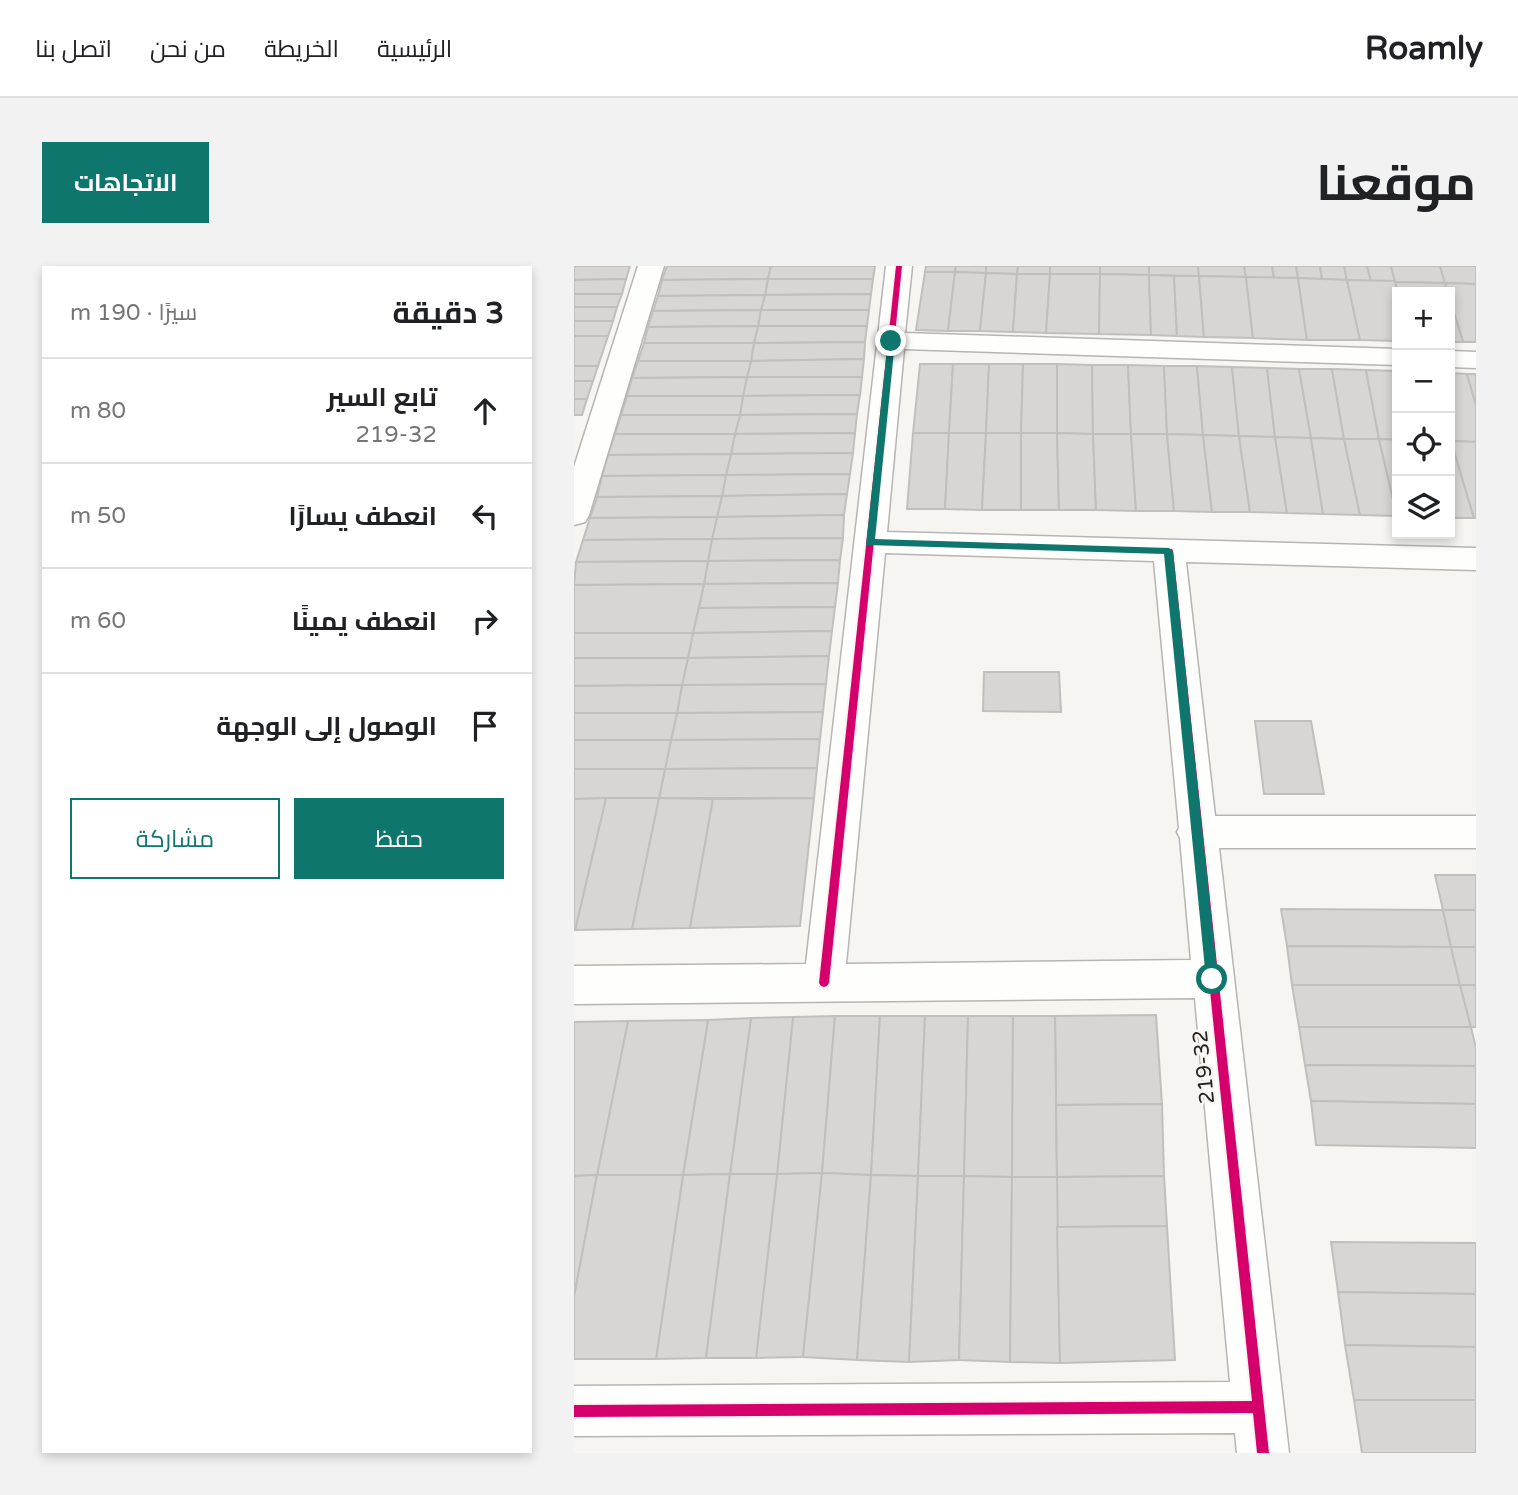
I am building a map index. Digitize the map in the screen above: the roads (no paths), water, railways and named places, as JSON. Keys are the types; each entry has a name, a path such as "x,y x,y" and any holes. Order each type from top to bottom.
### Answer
{"street":[{"path":"574,515 651,266"},
{"path":"824,983 899,266"},
{"path":"891,341 1392,357"},
{"path":"1455,359 1476,360"},
{"path":"870,542 1476,559"},
{"name":"219-32","path":"1169,551 1260,1430"},
{"path":"1196,832 1476,832"},
{"path":"574,985 1212,979"},
{"path":"574,1411 1260,1430"}]}
